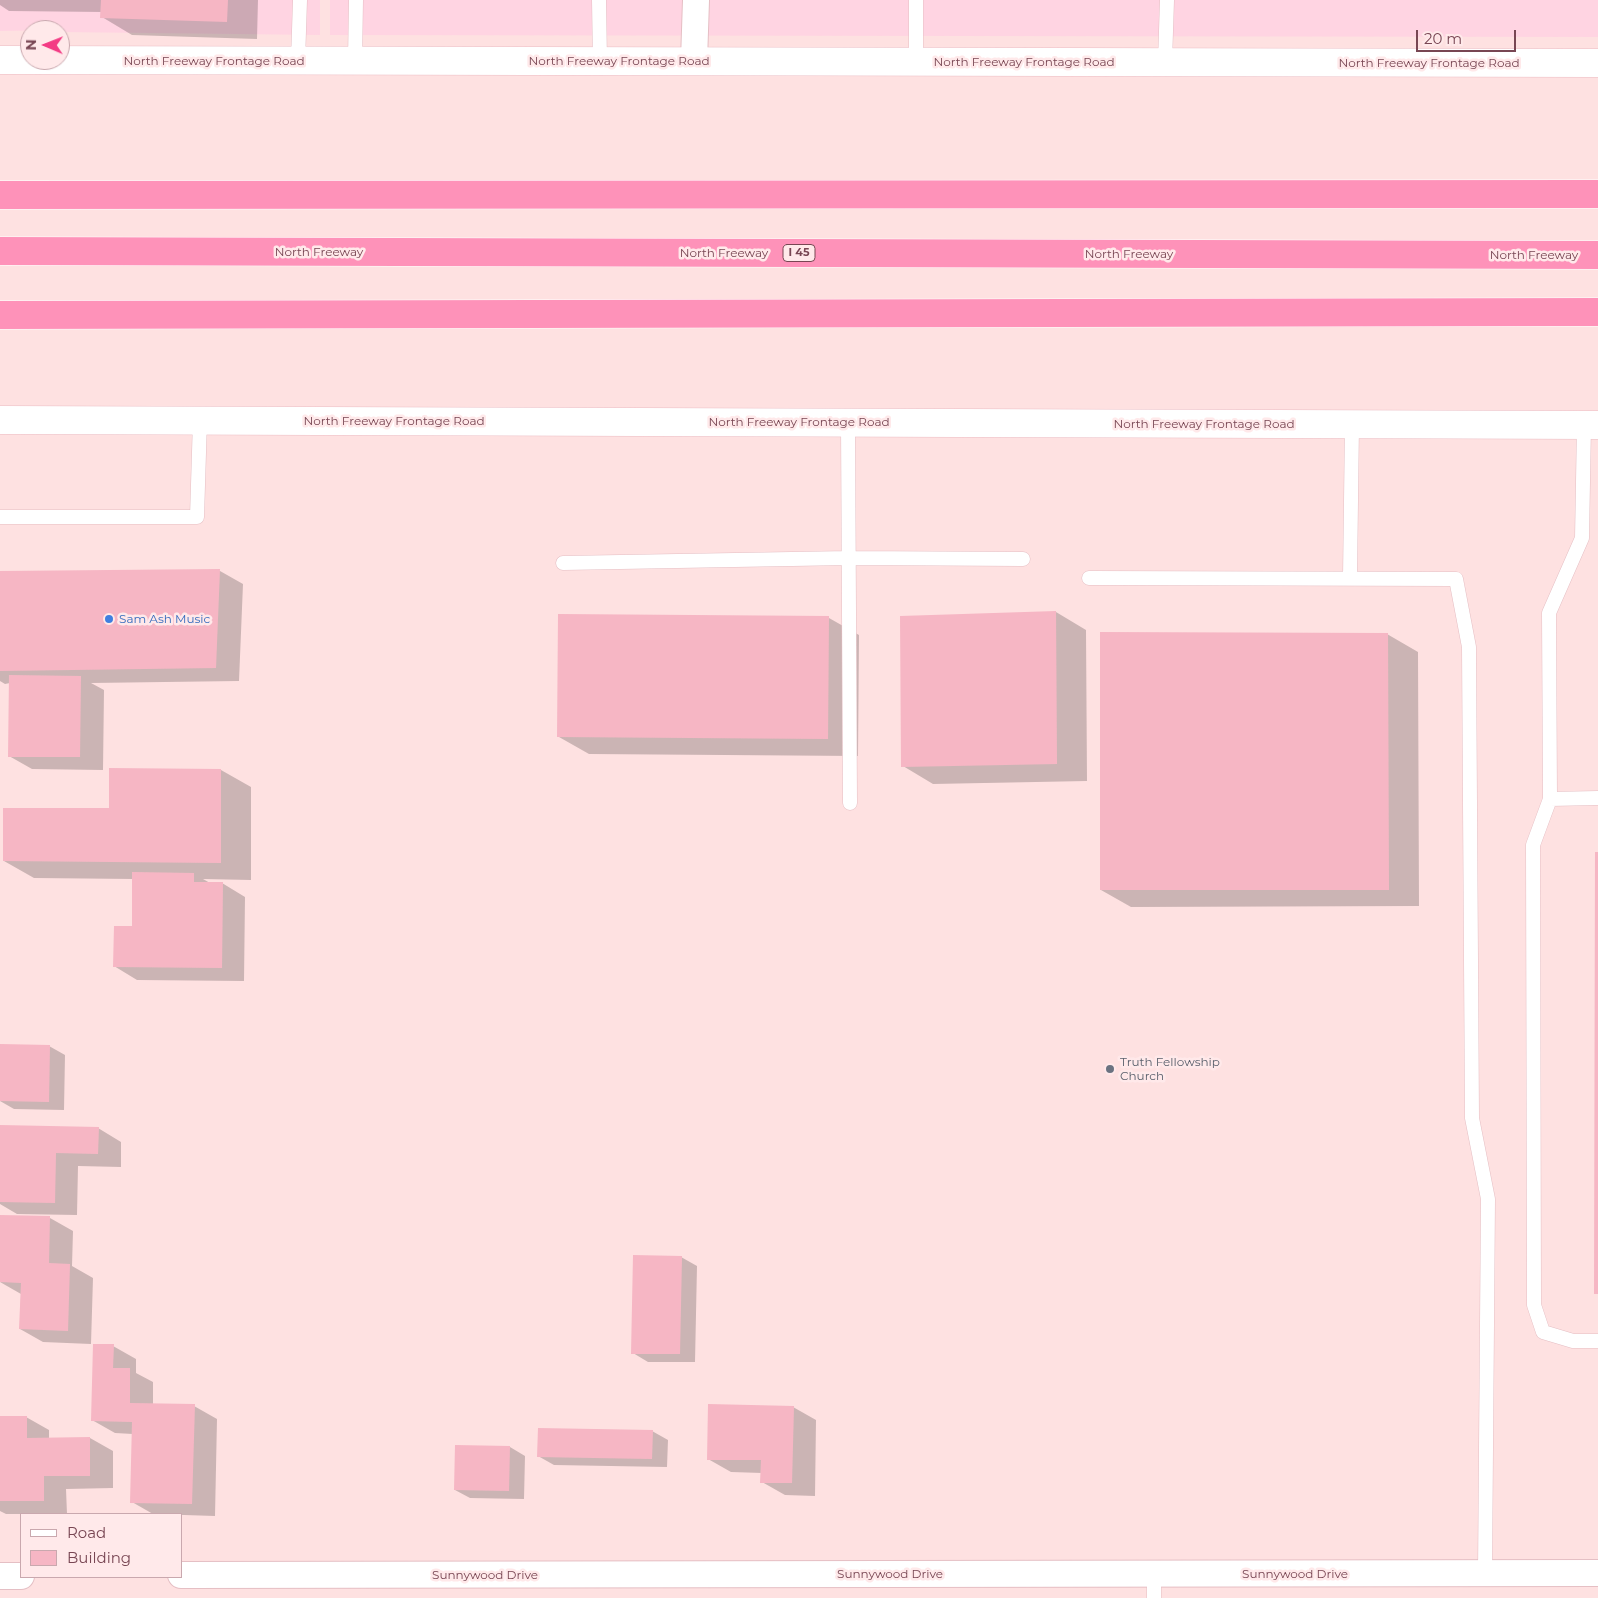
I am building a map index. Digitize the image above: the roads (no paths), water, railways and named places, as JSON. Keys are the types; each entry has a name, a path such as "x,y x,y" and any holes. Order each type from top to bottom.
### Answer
{"highway":[{"path":"0,195 1598,194"},
{"name":"North Freeway","path":"0,252 1598,255"},
{"path":"0,315 1598,312"}],"main road":[{"name":"North Freeway Frontage Road","path":"0,60 1598,63"},
{"name":"North Freeway Frontage Road","path":"0,420 1591,425"}],"street":[{"path":"694,61 696,0"},
{"name":"Sunnywood Drive","path":"182,1576 1154,1586 1485,1574 1598,1573"},
{"path":"0,1576 20,1576"}],"lane":[{"path":"298,61 300,0"},
{"path":"355,61 356,0"},
{"path":"599,0 600,61"},
{"path":"916,0 916,62"},
{"path":"1164,62 1167,0"},
{"path":"0,517 197,517 200,420"},
{"path":"848,422 850,803"},
{"path":"1350,578 1352,424"},
{"path":"1591,425 1582,538 1549,613 1550,799 1533,845 1534,1305 1543,1332 1572,1342 1598,1341"},
{"path":"563,563 849,558 1024,559"},
{"path":"1088,578 1456,579 1469,647 1472,1118 1488,1199 1485,1574"},
{"path":"1550,799 1598,798"}],"place":[{"name":"Sam Ash Music","path":"109,619"},
{"name":"Truth Fellowship Church","path":"1110,1069"}]}
